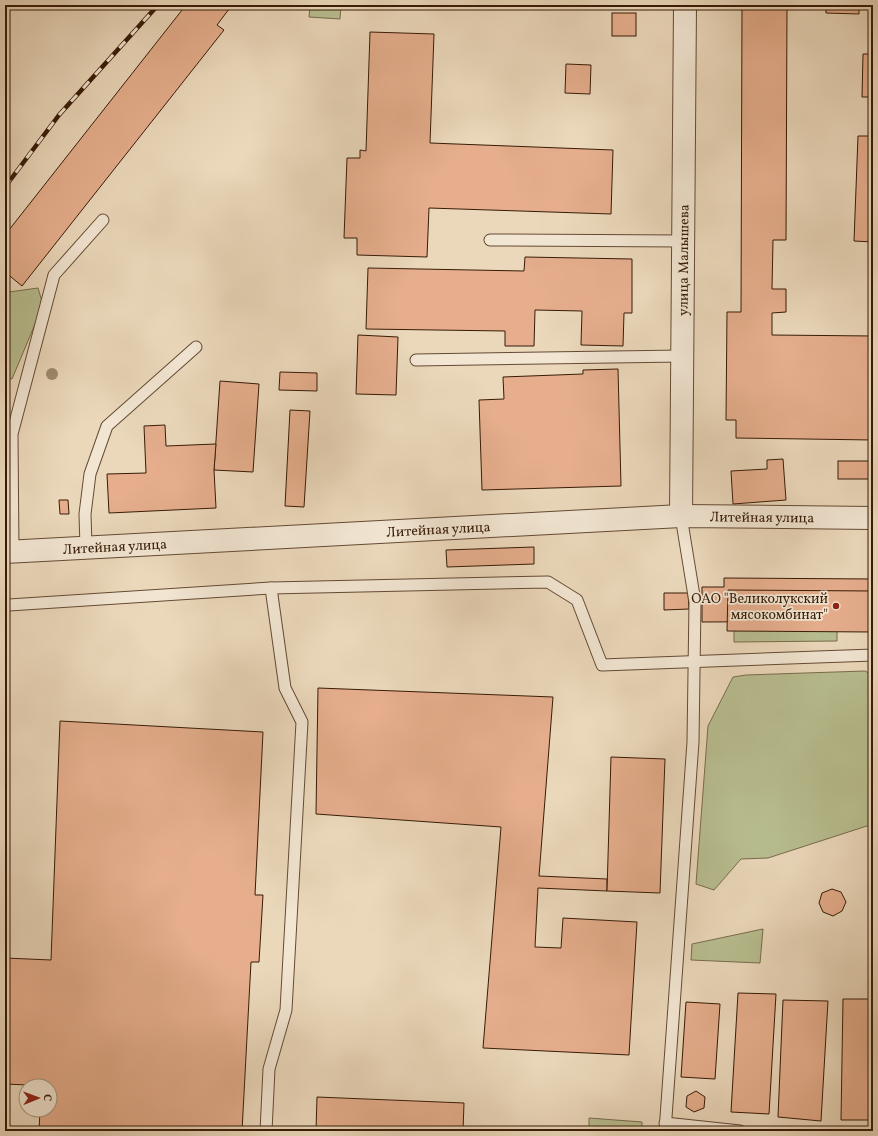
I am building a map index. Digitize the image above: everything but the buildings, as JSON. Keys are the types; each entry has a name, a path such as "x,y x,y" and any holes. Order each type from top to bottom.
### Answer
{"street":[{"name":"улица Малышева","path":"681,516 685,5"},
{"name":"Литейная улица","path":"9,552 681,516 873,518"}],"lane":[{"path":"9,552 12,434 54,275 103,220"},
{"path":"490,240 683,241"},
{"path":"86,547 85,514 90,474 107,426 196,347"},
{"path":"416,360 682,356"},
{"path":"681,516 695,602 693,742 665,1127 740,1131"},
{"path":"5,607 10,605 271,588 548,582 577,600 602,665 873,655"},
{"path":"266,1131 269,1070 286,1010 302,722 285,688 271,588"}],"green space":[{"path":"310,5 341,5 340,19 309,17"},
{"path":"38,288 43,305 12,379 5,377 5,290 9,292"},
{"path":"837,621 837,641 734,642 734,622"},
{"path":"865,671 873,675 873,824 768,858 741,859 714,890 696,884 708,726 733,677 746,675"},
{"path":"763,929 760,963 691,960 692,944"},
{"path":"589,1118 642,1122 642,1131 589,1131"}],"railway":[{"path":"5,187 59,115 158,5"}],"place":[{"name":"ОАО \"Великолукский мясокомбинат\"","path":"836,606"}]}
